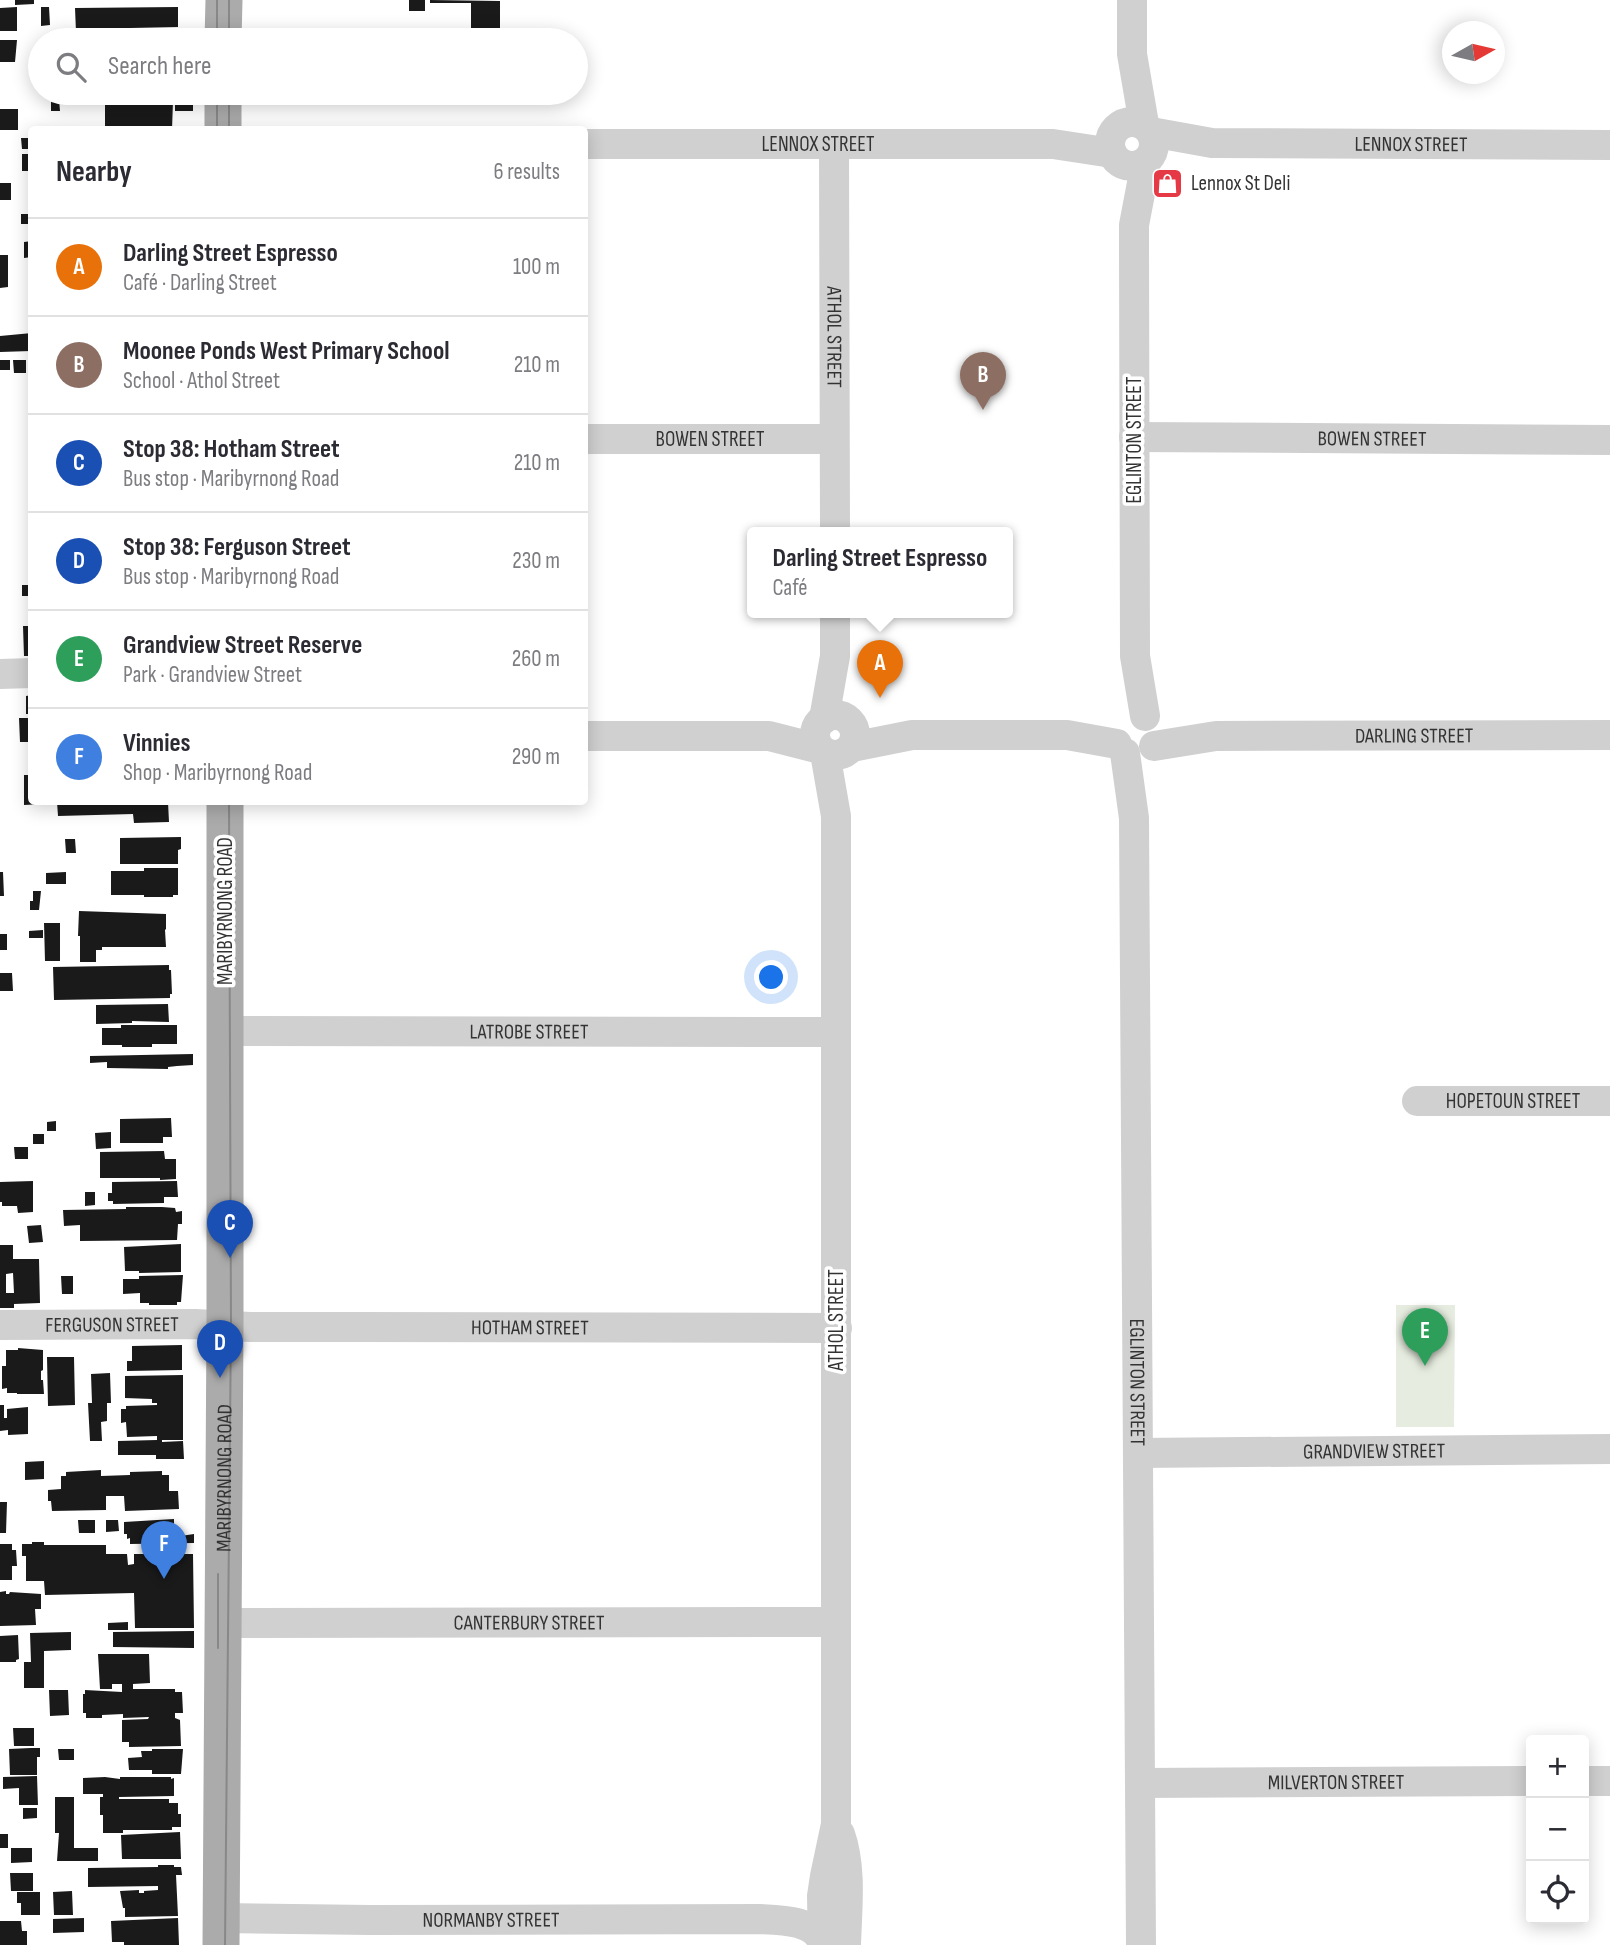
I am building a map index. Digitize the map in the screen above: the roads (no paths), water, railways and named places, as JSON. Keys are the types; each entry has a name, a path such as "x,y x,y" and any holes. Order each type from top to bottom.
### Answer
{"main road":[{"path":"223,28 224,0"},
{"path":"223,105 223,126"},
{"name":"MARIBYRNONG ROAD","path":"221,1931 225,805"}],"street":[{"name":"EGLINTON STREET","path":"1132,0 1140,1945"},
{"name":"LENNOX STREET","path":"588,144 1610,145"},
{"name":"ATHOL STREET","path":"834,145 835,527"},
{"name":"BOWEN STREET","path":"1134,437 1610,440"},
{"name":"BOWEN STREET","path":"588,439 834,439"},
{"name":"ATHOL STREET","path":"829,1920 845,1847 836,1824 835,618"},
{"path":"0,674 28,673"},
{"name":"DARLING STREET","path":"588,736 1610,735"},
{"name":"LATROBE STREET","path":"225,1031 836,1032"},
{"name":"HOPETOUN STREET","path":"1417,1101 1610,1101"},
{"name":"FERGUSON STREET","path":"0,1325 225,1325"},
{"name":"HOTHAM STREET","path":"225,1325 353,1328 836,1328"},
{"name":"GRANDVIEW STREET","path":"1138,1453 1610,1449"},
{"name":"CANTERBURY STREET","path":"223,1623 835,1622"},
{"name":"MILVERTON STREET","path":"1140,1783 1526,1781"},
{"path":"1589,1781 1610,1781"},
{"name":"NORMANBY STREET","path":"221,1931 370,1920 760,1919 783,1917 808,1909 829,1920"}],"tram line":[{"path":"217,0 217,28"},
{"path":"229,0 229,28"},
{"path":"217,105 217,126"},
{"path":"229,105 229,126"},
{"path":"225,1945 231,1325 229,805"},
{"path":"218,1574 218,1648"}],"place":[{"name":"Lennox St Deli","path":"1168,183"},
{"name":"Moonee Ponds West Primary School","path":"983,410"},
{"name":"Darling Street Espresso","path":"880,698"},
{"name":"Stop 38: Hotham Street","path":"230,1258"},
{"name":"Grandview Street Reserve","path":"1425,1366"},
{"name":"Stop 38: Ferguson Street","path":"220,1378"},
{"name":"Vinnies","path":"164,1579"}]}
